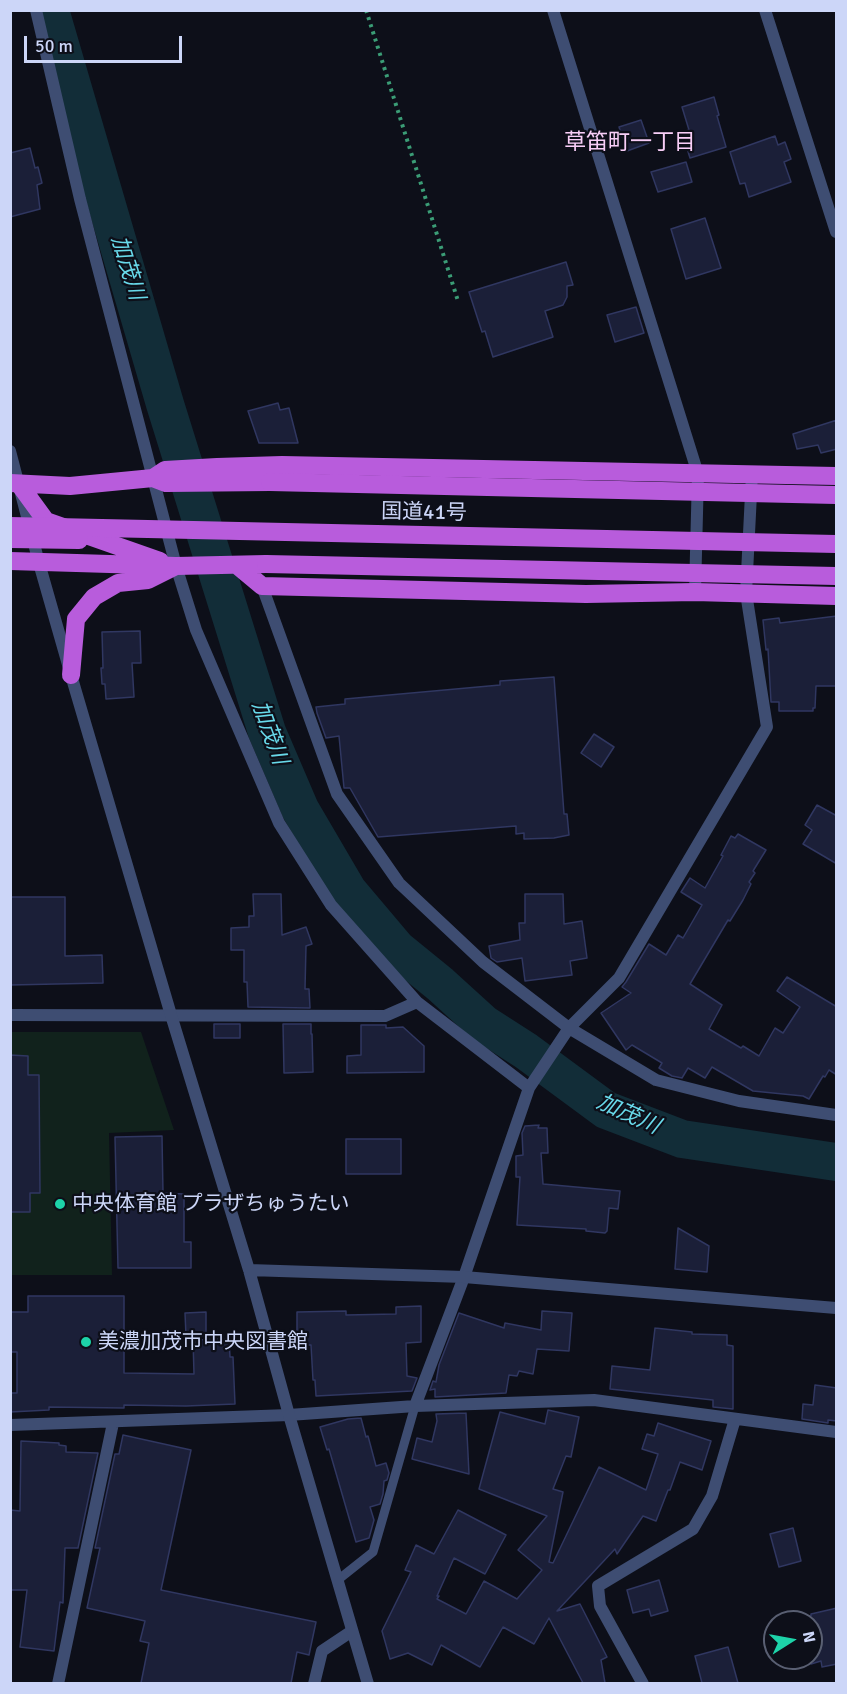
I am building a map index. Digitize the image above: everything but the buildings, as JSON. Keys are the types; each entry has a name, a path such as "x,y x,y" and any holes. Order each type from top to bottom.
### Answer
{"highway":[{"path":"15,483 70,486 162,477 218,475 282,465 837,476"},
{"path":"218,475 270,482 837,495"},
{"path":"15,483 46,521 176,566"},
{"name":"国道41号","path":"10,526 837,544"},
{"path":"10,539 39,563"},
{"name":"国道41号","path":"10,539 837,555"},
{"path":"10,561 176,566 266,564 837,576"},
{"path":"71,675 76,619 94,597 118,583 148,580 176,566"},
{"path":"232,566 262,586 586,594 695,592 837,596"}],"street":[{"path":"36,10 80,199 162,477 176,566 196,630 279,823 331,905 417,1002 530,1088"},
{"path":"553,10 698,474 695,592"},
{"path":"765,10 837,232"},
{"path":"10,451 15,483 171,1015 249,1270 368,1683"},
{"path":"415,1406 464,1277 530,1088 569,1028 620,978 766,727 746,593 752,474"},
{"path":"262,586 337,794 399,883 483,962 569,1028 656,1080 739,1101 837,1115"},
{"path":"10,1015 384,1016 417,1002"},
{"path":"249,1270 464,1277 837,1308"},
{"path":"10,1425 113,1423 289,1415 415,1406 594,1400 837,1432"},
{"path":"643,1683 600,1606 598,1587 693,1529 712,1496 735,1419"},
{"path":"58,1683 113,1423"},
{"path":"314,1683 322,1651 352,1631"}],"lane":[{"path":"339,1579 374,1552 415,1406"}],"path":[{"path":"366,10 458,301"}],"green space":[{"name":"中央体育館 プラザちゅうたい","path":"10,1032 141,1032 174,1130 109,1133 112,1275 11,1275"}],"waterway":[{"name":"加茂川","path":"50,10 165,404 267,732 300,809 348,891 397,949 484,1024 526,1051 606,1110 682,1139 836,1162"}],"place":[{"name":"中央体育館 プラザちゅうたい","path":"60,1204"},
{"name":"美濃加茂市中央図書館","path":"86,1342"}],"district":[{"name":"草笛町一丁目","path":"630,143"}]}
